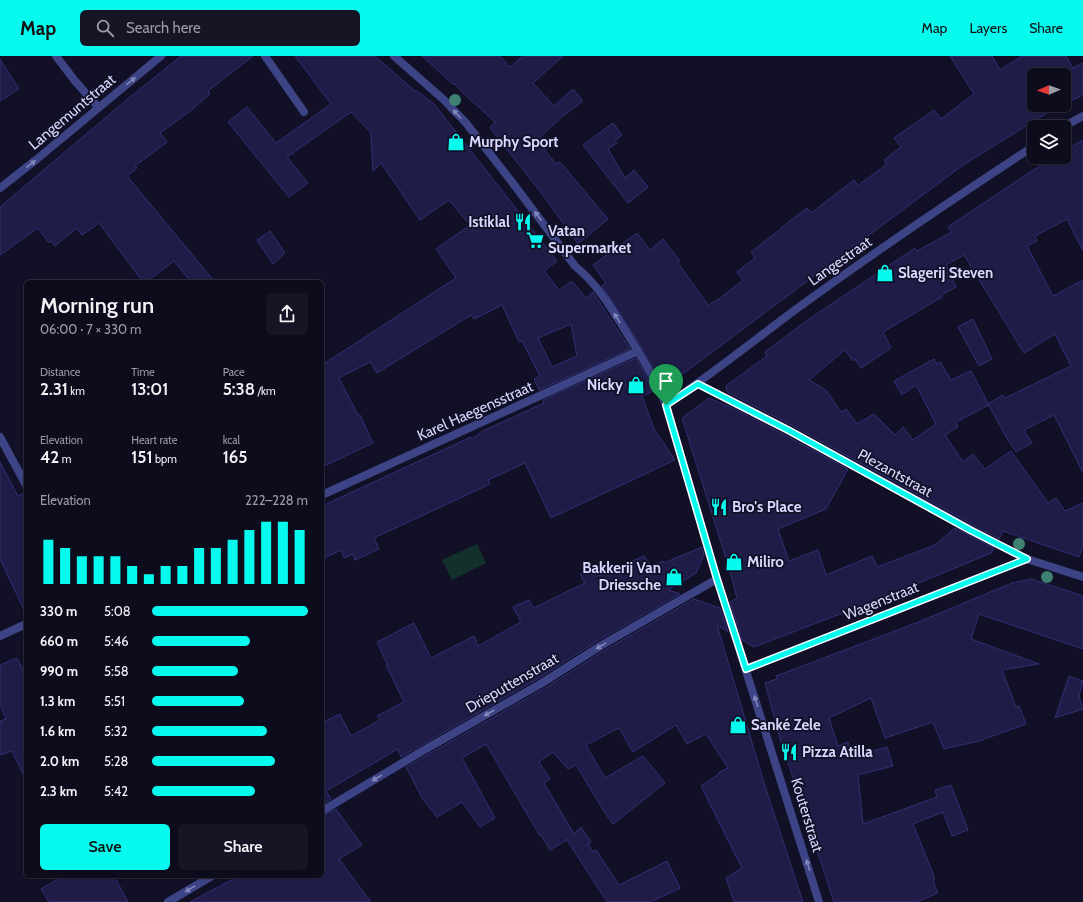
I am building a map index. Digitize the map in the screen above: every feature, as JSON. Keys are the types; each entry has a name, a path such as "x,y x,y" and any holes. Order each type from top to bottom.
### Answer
{"street":[{"path":"56,56 98,108"},
{"name":"Langemuntstraat","path":"0,188 161,56"},
{"path":"265,56 304,112"},
{"name":"Kouterstraat","path":"394,56 443,98 466,123 576,266 587,276 600,292 638,351 658,386 666,405 717,579 820,902"},
{"path":"1071,123 1083,116"},
{"name":"Langestraat","path":"666,405 698,384 795,310 924,218 1027,151"},
{"name":"Karel Haegensstraat","path":"324,494 638,351"},
{"name":"Plezantstraat","path":"698,384 788,430 970,530 1027,559 1083,577"},
{"path":"0,437 24,481"},
{"name":"Wagenstraat","path":"746,669 1027,559"},
{"name":"Drieputtenstraat","path":"324,810 717,579"},
{"path":"0,636 24,625"},
{"path":"168,902 209,878"}],"green space":[{"path":"477,544 486,563 452,580 442,560"}],"building":[{"path":"181,56 253,56 208,91 210,94 189,112 160,133 167,142 135,166 137,168 127,176 213,280 189,280 174,261 149,280 142,280 99,223 82,235 77,228 55,246 51,241 49,243 38,228 0,255 0,207"},
{"path":"295,56 375,56 415,91 416,90 435,105 557,261 544,271 559,290 572,281 586,298 593,292 630,349 539,390 534,379 540,376 522,341 519,342 502,305 474,319 471,315 377,373 370,362 339,378 358,415 360,415 373,443 324,466 324,364 456,278 436,249 470,225 449,200 420,220 381,163 373,171 371,133 351,112 287,157 308,183 289,197 228,122 247,107 276,143 331,104","holes":["571,324 577,356 552,367 538,338"]},
{"path":"422,56 500,56 510,67 523,56 563,56 533,83 554,106 573,89 583,101 563,116 537,140 556,164 560,162 608,219 578,244 543,195 490,128 495,122 455,84 454,85"},
{"path":"950,56 992,56 1000,70 1022,56 1066,56 1073,68 1083,63 1083,95 1071,101 1071,68 1027,68 1027,112 1049,112 1036,120 1027,120 1027,125 963,165 664,387 639,343 602,286 606,283 593,265 637,233 650,250 663,239 680,261 678,263 708,305 719,299 743,280 737,272 755,258 751,252 782,227 807,208 811,213 854,180 858,185 887,164 884,160 901,147 894,138 934,110 941,119 974,94"},
{"path":"0,59 19,89 0,101"},
{"path":"613,123 622,135 615,141 617,143 608,149 625,178 634,170 648,187 628,203 583,145"},
{"path":"1083,140 1083,251 1067,219 1035,236 1037,241 1027,246 1053,296 1083,280 1083,473 1054,415 1024,430 1032,443 1016,452 989,405 956,422 958,427 945,435 963,462 973,454 985,469 1011,451 1048,503 1056,498 1065,511 1083,503 1083,545 1079,557 1003,531 999,539 791,425 727,392 726,386 767,356 765,352 809,319 915,248 917,251 952,232 948,227 1042,164 1071,164 1071,147","holes":["964,255 1024,353 1055,334 1071,366 1005,398 1003,395 988,404 971,371 951,380 940,362 937,364 934,359 894,381 902,395 916,385 936,424 913,440 903,427 895,435 874,414 857,424 846,409 841,412 826,390 809,380 845,350 853,361 855,359 861,368 891,348 883,332 956,287 946,265"]},
{"path":"270,231 285,253 273,264 257,240"},
{"path":"973,319 992,359 979,366 958,327"},
{"path":"636,358 654,391 642,396 654,429 675,460 551,518 525,463 488,480 490,484 374,538 379,549 355,560 353,554 344,558 341,550 324,558 324,505 471,437 472,439 483,431 544,403 543,400"},
{"path":"709,398 727,405 848,469 826,509 778,529 789,561 818,550 826,575 872,556 877,567 935,545 955,528 994,548 991,553 895,593 754,647 742,640 730,602 737,598 730,571 682,418"},
{"path":"0,462 18,496 24,493 24,610 0,559"},
{"path":"702,547 704,555 696,573 668,590 680,594 599,640 539,678 401,757 398,749 326,791 331,799 324,804 324,722 340,714 351,736 380,720 377,716 404,702 386,665 387,664 377,642 414,623 431,658 474,636 478,646 521,622 513,607 529,600 534,608 585,583 580,574 595,566 599,576 644,556 651,566 663,561 664,563"},
{"path":"1031,579 1083,596 1083,649 979,614 971,639 1039,664 1002,670 1016,707 1019,706 1026,724 979,741 944,749 933,722 885,738 871,698 829,718 838,746 848,742 852,757 887,747 893,766 858,775 863,824 937,797 935,790 951,785 968,830 952,836 943,812 913,824 934,876 934,884 938,893 917,902 834,902 783,750 765,683 777,679 776,676 916,623 1012,583"},
{"path":"694,599 720,608 728,632 717,625 765,786 803,902 734,902 726,878 742,868 701,786 719,774 718,773 728,768 706,734 687,744 676,725 633,752 619,728 586,745 605,778 643,756 665,783 613,824 576,765 568,769 553,752 539,762 550,779 544,783 574,834 581,827 591,842 588,844 593,852 596,850 619,885 667,861 680,888 651,902 607,902 567,840 568,839 550,850 541,835 540,836 486,744 462,758 495,818 480,827 462,802 437,817 422,798 406,767 545,688 605,650"},
{"path":"17,658 24,672 24,776 12,751 0,755 0,721 6,719 0,705 0,665"},
{"path":"1069,676 1083,681 1079,696 1083,709 1055,718"},
{"path":"336,809 362,845 339,859 371,902 190,902 235,878 324,878 324,815"},
{"path":"60,878 115,878 128,902 49,902 41,889"}],"place":[{"name":"Murphy Sport","path":"456,142"},
{"name":"Istiklal","path":"523,222"},
{"name":"Vatan Supermarket","path":"535,240"},
{"name":"Slagerij Steven","path":"885,273"},
{"name":"Nicky","path":"636,385"},
{"name":"Bro's Place","path":"719,507"},
{"name":"Miliro","path":"734,562"},
{"name":"Bakkerij Van Driessche","path":"674,577"},
{"name":"Sanké Zele","path":"738,725"},
{"name":"Pizza Atilla","path":"789,752"}],"route":[{"path":"698,384 788,430 970,530 1027,559 746,669 717,579 666,405 698,384"}]}
